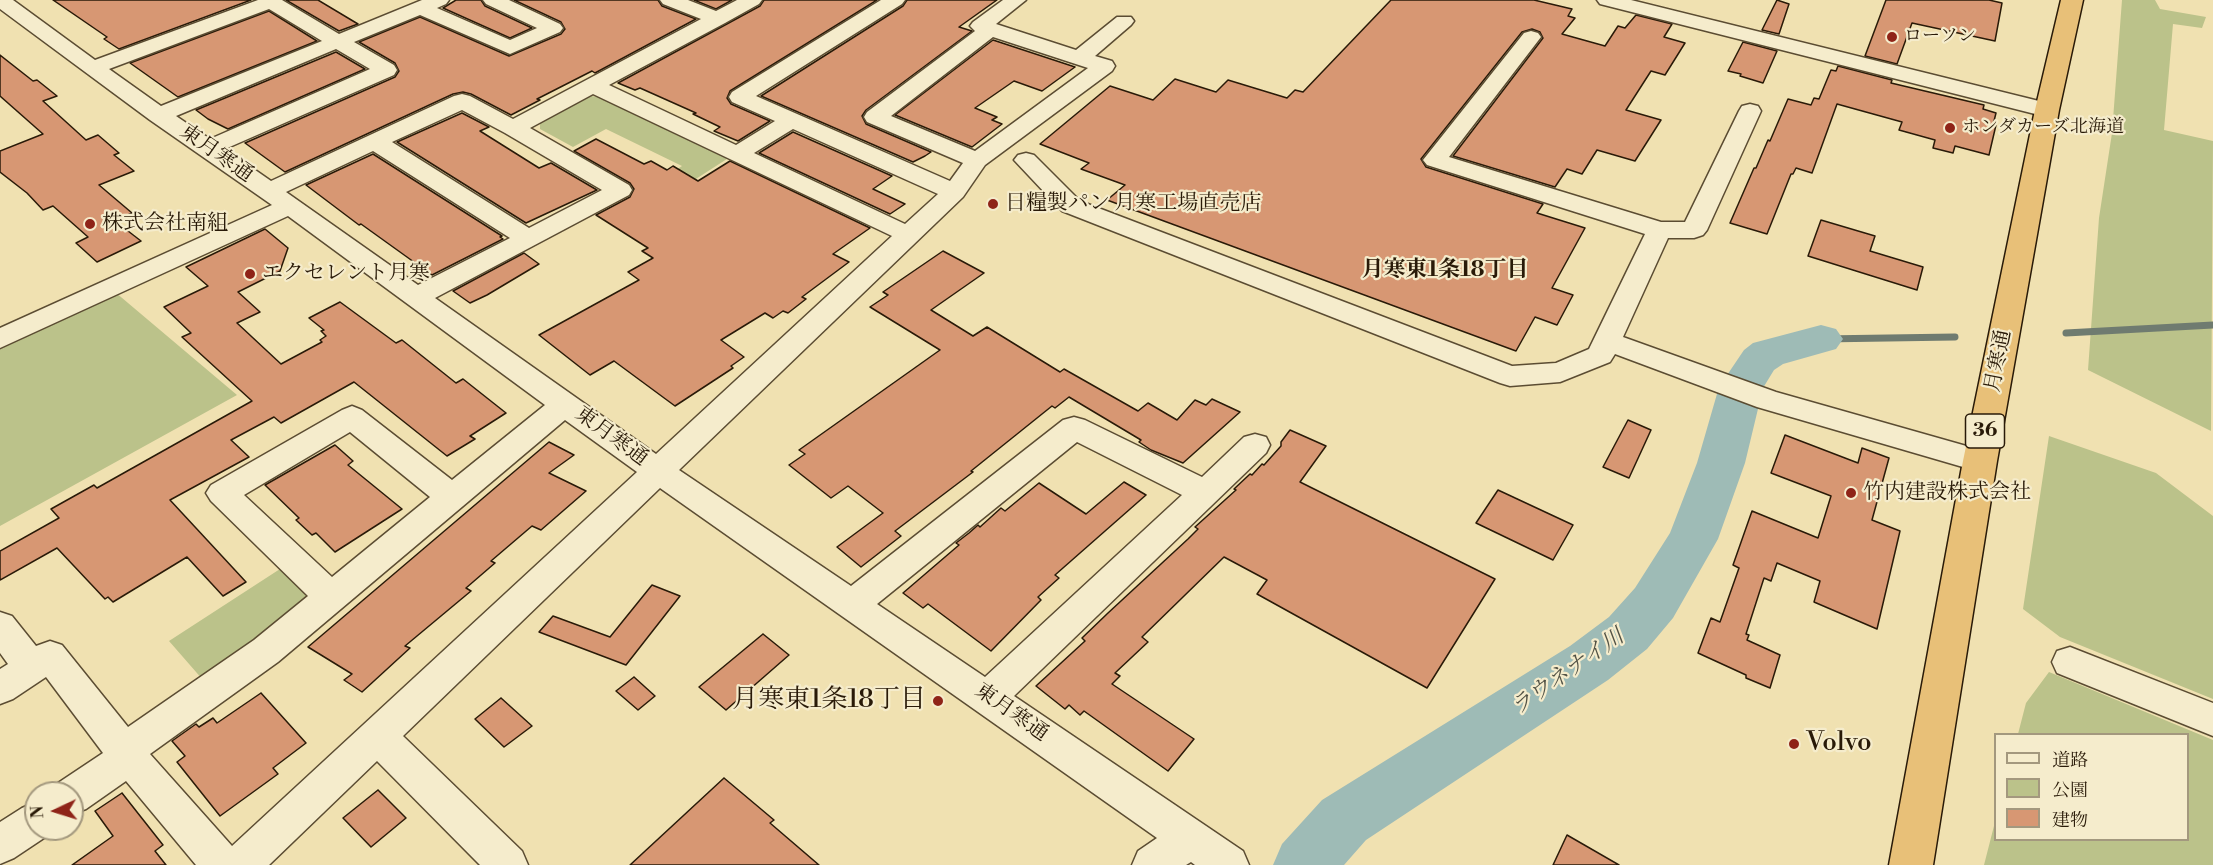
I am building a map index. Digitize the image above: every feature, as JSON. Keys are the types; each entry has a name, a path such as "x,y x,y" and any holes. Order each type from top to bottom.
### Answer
{"highway":[{"name":"月寒通","path":"1911,865 1980,461 2067,1"}],"street":[{"path":"159,115 430,4 510,48 553,28 493,0"},
{"path":"670,0 718,19"},
{"path":"513,128 752,0"},
{"path":"894,0 740,97 954,192"},
{"path":"240,865 954,192 977,160 1104,66 981,26 1016,0"},
{"path":"1607,0 2047,110"},
{"path":"93,68 271,2 386,70 208,148"},
{"name":"東月寒通","path":"6,3 93,68 659,472 1229,865"},
{"path":"1080,58 1124,21"},
{"path":"977,160 875,117 991,29"},
{"path":"1531,37 1435,160 1659,230 1694,230 1750,111"},
{"path":"593,86 909,235"},
{"path":"0,339 279,199 375,142 462,101 620,190 416,297"},
{"path":"737,154 792,120"},
{"path":"375,142 528,238"},
{"path":"1026,160 1071,206 1510,375 1560,372 1600,355 1659,230"},
{"path":"1606,341 1767,399 1980,461"},
{"path":"84,787 266,651 565,404"},
{"path":"331,597 222,493 352,417 451,497"},
{"path":"852,604 1074,428 1205,492"},
{"path":"988,697 1255,445"},
{"path":"0,626 32,668"},
{"path":"0,688 50,656 127,754 222,865"},
{"path":"2070,662 2213,720"},
{"path":"378,737 508,865"},
{"path":"0,845 24,828"},
{"path":"1152,865 1190,839"}],"green space":[{"path":"2122,0 2155,0 2160,9 2206,17 2202,28 2173,24 2164,130 2213,141 2211,431 2088,370 2099,218 2112,133"},
{"path":"591,96 599,97 730,157 688,184 670,174 682,166 606,129 573,147 540,129 540,123"},
{"path":"115,292 237,395 0,526 0,349"},
{"path":"2049,436 2156,473 2213,516 2213,699 2060,637 2023,609"},
{"path":"280,569 308,595 302,605 203,680 169,641"},
{"path":"2049,672 2213,740 2213,865 1984,865 1994,826 1994,841 2189,841 2189,733 2018,733 2026,703"}],"building":[{"path":"53,0 251,0 119,49 104,39 107,37"},
{"path":"286,0 318,0 358,24 339,31"},
{"path":"456,0 481,0 485,6 532,28 510,38 443,8"},
{"path":"514,0 658,0 662,6 696,19 595,73 592,71 537,99 540,100 511,115 471,94 463,92 453,94 285,172 245,143 395,77 399,71 395,63 359,42 420,17 509,56 561,34 565,29 561,22"},
{"path":"694,0 732,0 716,9"},
{"path":"764,0 877,0 730,91 727,98 731,104 770,121 738,141 714,131 720,127 693,114 696,113 640,88 635,90 618,83 760,6"},
{"path":"907,0 997,0 959,27 972,31 866,110 862,116 866,124 931,152 925,156 913,162 761,96 903,6"},
{"path":"1391,0 1534,0 1572,9 1568,16 1575,18 1562,34 1605,46 1618,26 1625,28 1636,15 1672,24 1664,37 1685,43 1665,75 1651,71 1626,110 1661,120 1635,161 1597,150 1582,174 1567,169 1555,187 1453,156 1543,38 1540,32 1532,29 1522,32 1421,159 1426,167 1543,204 1537,213 1585,228 1552,288 1573,295 1557,325 1535,317 1516,351 1107,200 1125,185 1081,169 1089,163 1040,144 1110,86 1153,100 1175,79 1216,92 1228,80 1287,98 1295,90 1303,92"},
{"path":"1777,0 1789,4 1779,34 1762,30"},
{"path":"1886,0 1989,0 2002,3 1995,41 1912,23 1897,64 1865,56"},
{"path":"269,11 317,41 178,97 130,63"},
{"path":"993,40 1075,67 1042,91 1014,81 975,108 997,117 992,120 1002,124 972,147 895,115"},
{"path":"1743,42 1777,51 1763,83 1728,71"},
{"path":"336,52 365,69 228,129 196,110"},
{"path":"0,55 33,81 37,80 57,96 43,101 86,140 98,135 119,153 114,155 134,171 99,185 132,213 115,221 141,241 97,262 76,243 88,237 53,206 43,210 27,193 0,172 0,151 43,134 0,96"},
{"path":"1838,66 1892,80 1891,83 1984,105 1983,109 1996,113 1993,125 1996,125 1989,155 1955,146 1953,153 1933,148 1935,140 1899,130 1902,122 1837,104 1812,173 1796,168 1791,174 1767,234 1730,223 1788,99 1811,105 1814,98 1819,99 1831,70 1836,71"},
{"path":"462,113 489,127 480,131 539,168 551,163 597,190 526,223 397,142"},
{"path":"793,132 892,176 873,189 905,204 890,214 759,153"},
{"path":"596,139 644,164 651,161 667,170 673,166 698,181 730,161 870,228 833,254 849,262 802,297 806,299 788,313 783,311 773,318 765,313 721,340 744,357 731,366 733,368 675,406 614,361 590,375 539,335 639,280 628,272 653,258 642,251 648,248 596,215 630,197 634,189 630,183 574,151"},
{"path":"373,154 502,236 500,237 503,239 432,275 306,185"},
{"path":"1821,220 1875,236 1870,251 1923,267 1917,290 1808,256"},
{"path":"265,229 288,248 280,271 238,292 260,312 237,323 281,364 322,342 320,340 326,336 321,331 324,330 309,318 340,302 396,343 402,340 456,383 463,379 506,413 470,436 475,439 447,456 354,382 281,423 274,417 231,440 249,457 170,500 246,582 223,596 187,557 113,602 108,597 105,599 57,548 0,580 0,551 59,518 51,509 94,485 97,488 252,401 182,337 191,333 164,307 208,286 186,267"},
{"path":"943,251 984,273 931,310 973,336 987,327 1060,372 1064,369 1138,411 1148,403 1177,420 1195,400 1206,405 1212,399 1240,412 1183,463 1151,450 1139,442 1141,440 1069,397 1055,408 1052,406 971,471 973,472 895,531 901,536 861,567 837,547 883,513 848,486 831,498 789,465 805,454 799,450 940,350 870,307 888,295 883,292"},
{"path":"524,253 539,264 487,295 470,303 453,291"},
{"path":"1628,420 1651,430 1629,478 1603,467"},
{"path":"1290,430 1326,446 1300,482 1495,579 1427,688 1257,594 1267,580 1224,557 1142,637 1148,642 1115,673 1120,676 1112,684 1194,739 1168,771 1084,711 1080,715 1069,705 1065,709 1036,686 1085,641 1082,638 1188,539 1198,529 1195,527 1236,490 1234,489 1262,464 1264,465 1281,446 1281,442"},
{"path":"1785,435 1858,463 1862,448 1889,458 1872,520 1900,531 1877,629 1814,602 1820,581 1777,563 1771,581 1764,578 1746,634 1749,635 1747,640 1780,655 1770,688 1698,653 1711,618 1720,622 1739,568 1733,565 1752,511 1818,538 1831,496 1771,473"},
{"path":"549,442 574,455 549,473 586,491 541,530 532,526 491,561 495,563 466,588 471,591 405,646 410,648 362,692 344,680 352,674 308,647"},
{"path":"335,445 353,461 348,465 402,509 335,552 316,533 312,535 296,520 299,518 265,485"},
{"path":"1124,482 1146,495 1055,575 1059,578 1038,597 1041,600 991,651 928,604 923,608 903,593 959,545 956,543 978,525 980,527 1001,508 1005,511 1039,483 1086,514"},
{"path":"1498,490 1573,525 1553,560 1476,523"},
{"path":"652,585 680,596 626,665 539,632 553,616 610,637"},
{"path":"763,634 789,655 726,710 699,687"},
{"path":"634,677 655,696 638,710 616,691"},
{"path":"261,693 306,743 273,768 278,774 220,816 177,762 185,756 172,741 196,724 199,727 213,718 217,723"},
{"path":"501,698 532,726 504,747 475,719"},
{"path":"724,778 774,820 770,823 819,865 630,865"},
{"path":"378,790 406,818 371,847 343,818"},
{"path":"122,793 163,845 155,851 166,865 72,865 113,836 95,811"},
{"path":"1567,835 1619,865 1553,865"}],"waterway":[{"name":"ラウネナイ川","path":"2066,333 2213,325"},
{"name":"ラウネナイ川","path":"1821,339 1955,337"},
{"name":"ラウネナイ川","path":"1304,865 1344,820 1589,663 1628,633 1654,603 1693,539 1721,463 1741,387 1759,360 1768,353 1821,339"}],"place":[{"name":"ローソン","path":"1892,37"},
{"name":"ホンダカーズ北海道","path":"1950,128"},
{"name":"日糧製パン 月寒工場直売店","path":"993,204"},
{"name":"株式会社南組","path":"90,224"},
{"name":"エクセレント月寒","path":"250,274"},
{"name":"竹内建設株式会社","path":"1851,493"},
{"name":"月寒東1条18丁目","path":"938,701"},
{"name":"Volvo","path":"1794,744"}],"district":[{"name":"月寒東1条18丁目","path":"1445,271"}]}
